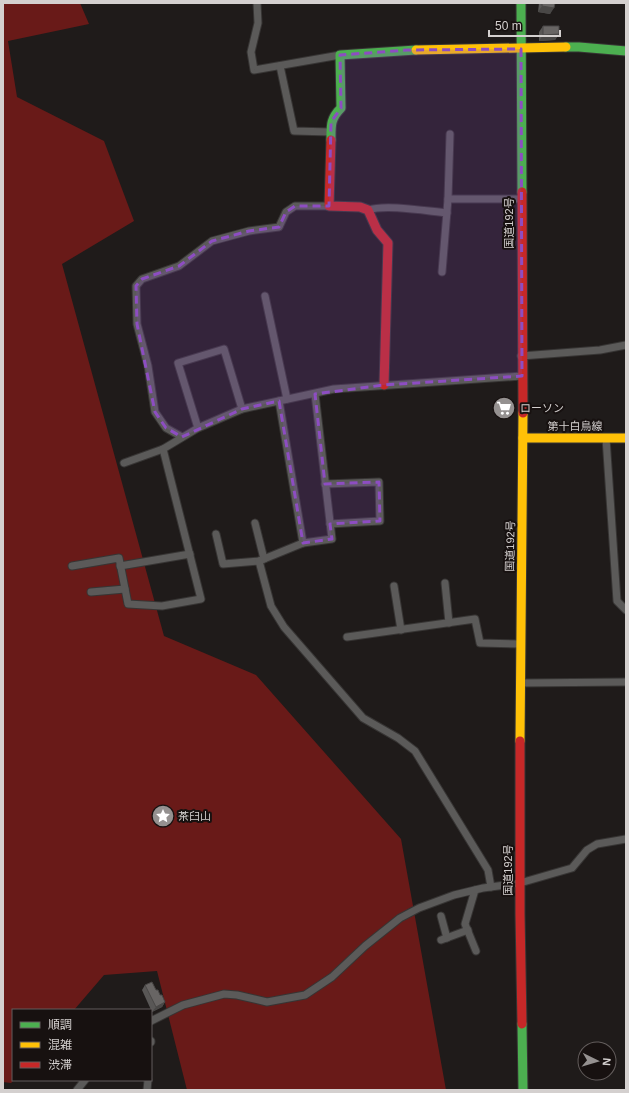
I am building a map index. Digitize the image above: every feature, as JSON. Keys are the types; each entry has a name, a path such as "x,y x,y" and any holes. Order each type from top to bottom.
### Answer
{"main road":[{"name":"国道192号","path":"521,3 523,438 520,683 520,884 523,1090"},
{"path":"384,385 388,243 376,230 368,210 360,207 329,206 331,122 335,114 341,108 340,55 408,50 579,47 626,51"},
{"name":"第十白鳥線","path":"523,438 626,438"}],"street":[{"path":"257,3 258,23 251,52 254,70 340,55"},
{"path":"280,66 294,131 331,132"},
{"path":"442,272 448,199 450,134"},
{"path":"448,199 521,198"},
{"path":"182,437 166,428 155,412 148,366 137,324 136,286 142,279 179,266 212,241 249,231 279,227 286,212 294,206 329,206"},
{"path":"368,210 375,208 386,208 447,213"},
{"path":"265,296 287,399"},
{"path":"522,356 600,350 626,345"},
{"path":"198,428 178,362 224,349 242,409"},
{"path":"124,463 163,449 198,428 242,409 287,399 334,389 522,376"},
{"path":"216,534 223,564 261,560 303,543 332,539 315,394"},
{"path":"279,401 303,543"},
{"path":"606,438 617,601 626,610"},
{"path":"72,566 119,558 128,604 162,606 201,600 163,449"},
{"path":"325,484 378,482 380,521 330,524"},
{"path":"256,523 261,560 270,606 284,627 363,718 398,738 415,751 488,870 491,887"},
{"path":"120,566 190,554"},
{"path":"444,583 449,623"},
{"path":"394,586 401,630"},
{"path":"91,592 125,589"},
{"path":"347,637 475,619 480,643 521,644"},
{"path":"520,683 626,682"},
{"path":"152,1020 183,1005 224,994 236,995 266,1002 305,995 332,977 365,946 400,918 419,908 454,895 491,887 520,884 572,868 587,850 597,844 626,839"},
{"path":"475,890 465,924 476,950"},
{"path":"441,916 444,939 468,930"},
{"path":"77,1090 84,1081"}],"highlighted area":[{"path":"521,49 522,376 384,385 315,394 325,484 379,482 380,521 330,524 332,539 303,543 279,401 242,409 182,437 166,428 155,412 137,324 136,286 142,279 179,266 212,241 249,231 279,227 286,212 295,206 329,206 331,122 341,108 340,55 408,50"}],"shaded area":[{"path":"3,3 80,3 89,24 8,41 17,97 104,141 134,221 62,264 164,636 256,675 401,839 446,1090 187,1090 157,971 104,975 75,1009 12,1009 13,1081 11,1083 3,1082"}],"building":[{"path":"542,3 555,3 554,8 542,6"},
{"path":"543,26 559,26 559,34 543,35"},
{"path":"152,982 156,990 158,990 160,995 162,995 165,1002 156,1007 145,985"}],"traffic: fast":[{"path":"521,3 522,192"},
{"path":"566,47 626,51"},
{"path":"331,140 331,127 333,119 341,108 340,55 416,50"},
{"path":"522,1024 523,1090"}],"traffic: slow":[{"path":"416,50 566,47"},
{"path":"520,741 523,413"},
{"path":"523,438 626,438"}],"traffic: jam":[{"path":"331,140 329,206 360,207 368,210 377,230 388,243 384,385"},
{"path":"522,192 523,413"},
{"path":"520,741 520,914 522,1024"}],"place":[{"name":"ローソン","path":"504,408"},
{"name":"茶臼山","path":"163,816"}]}
